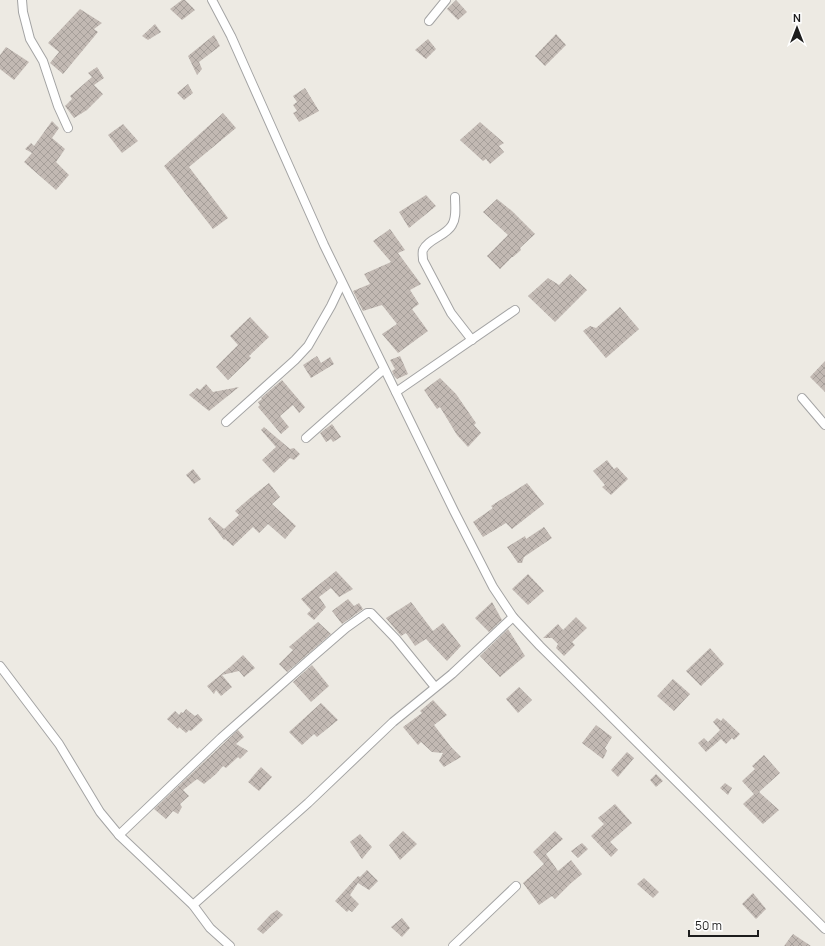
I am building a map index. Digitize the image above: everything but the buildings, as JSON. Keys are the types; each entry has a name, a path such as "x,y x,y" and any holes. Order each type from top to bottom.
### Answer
{"street":[{"path":"22,0 24,17 30,39 43,61 58,106 68,128"},
{"path":"212,0 231,36 324,245 454,511 493,587 513,617 825,929"},
{"path":"429,21 446,0"},
{"path":"455,197 455,215 453,224 448,231 430,242 423,250 423,260 452,313 472,340"},
{"path":"226,422 295,360 308,346 331,306 342,282"},
{"path":"396,392 515,310"},
{"path":"306,438 384,369"},
{"path":"802,398 825,424"},
{"path":"118,835 221,738 346,628 367,613 371,613 396,639 435,687"},
{"path":"193,904 308,803 392,722 452,674 513,617"},
{"path":"0,666 59,744 100,812 118,835 193,904 210,928 230,946"},
{"path":"453,946 516,886"}]}
